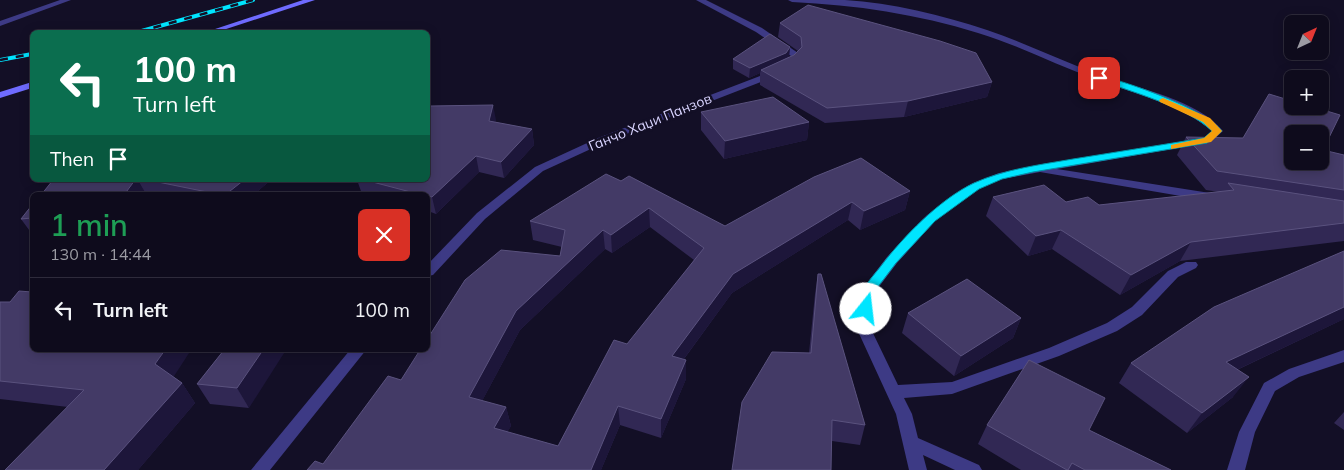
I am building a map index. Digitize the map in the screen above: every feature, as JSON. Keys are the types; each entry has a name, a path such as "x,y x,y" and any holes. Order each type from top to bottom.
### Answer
{"main road":[{"path":"216,30 311,0"},
{"path":"0,95 30,86"}],"street":[{"path":"0,24 67,0"},
{"name":"Ганчо Хаџи Панзов","path":"430,270 481,216 539,169 602,140 763,78 789,66 795,60 795,55 779,44 737,18 700,0"},
{"path":"792,0 859,3 982,32 1027,47 1090,74 1180,107 1207,120 1218,131 1207,140 999,176 975,186 931,218 892,260 868,291 863,327 904,414 918,470"},
{"path":"1033,169 1224,199"},
{"path":"895,392 952,388 1054,352 1112,327 1136,311 1173,274 1191,265"},
{"path":"260,470 357,352"},
{"path":"1236,470 1246,432 1269,387 1294,374 1344,356"},
{"path":"911,442 973,470"}],"building":[{"path":"808,5 940,41 976,53 992,82 908,101 827,108 761,70 794,55 802,47 801,37 780,23"},
{"path":"770,34 790,47 786,53 750,68 733,59"},
{"path":"1269,94 1284,99 1284,115 1329,115 1329,112 1340,115 1329,138 1329,125 1284,125 1284,170 1329,170 1329,151 1344,155 1344,190 1217,171 1186,137 1243,138"},
{"path":"773,97 809,122 725,141 701,112"},
{"path":"493,105 489,121 532,129 501,162 476,156 432,197 430,196 430,192 411,192 373,182 430,182 430,106"},
{"path":"861,158 910,191 864,211 852,202 733,274 672,356 686,360 661,419 618,406 591,470 307,470 315,461 323,464 388,376 401,380 419,352 430,352 430,335 465,280 501,250 560,256 565,230 530,221 606,174 621,181 629,176 725,226 814,177","holes":["649,208 704,248 627,344 614,340 558,446 494,428 506,407 469,397 516,311 603,230 611,235"]},
{"path":"51,182 134,182 126,192 43,192"},
{"path":"158,182 241,182 229,192 207,192"},
{"path":"1228,183 1344,201 1344,223 1191,242 1131,275 1061,230 1036,236 993,197 1044,185 1066,202 1088,197 1099,205 1234,190"},
{"path":"30,208 30,218 21,219"},
{"path":"1344,251 1344,307 1226,362 1249,377 1202,413 1131,363 1214,307"},
{"path":"818,274 821,274 865,425 832,420 831,470 732,470 742,402 772,352 811,353"},
{"path":"967,279 1021,318 961,356 908,313"},
{"path":"19,291 30,292 30,352 164,352 155,364 182,383 104,470 5,470 84,390 0,381 0,302 10,302"},
{"path":"222,352 262,352 237,388 197,384"},
{"path":"1029,360 1105,398 1089,430 1171,470 1085,470 1072,463 1067,470 987,425"}],"railway":[{"path":"145,30 253,0"},
{"path":"0,60 30,54"}],"slow traffic":[{"path":"1163,100 1207,120 1218,131 1207,140 1174,147"}],"route":[{"path":"866,309 868,291 892,260 931,218 975,186 999,176 1033,169 1207,140 1218,131 1207,120 1180,107 1137,90 1099,78"}]}
